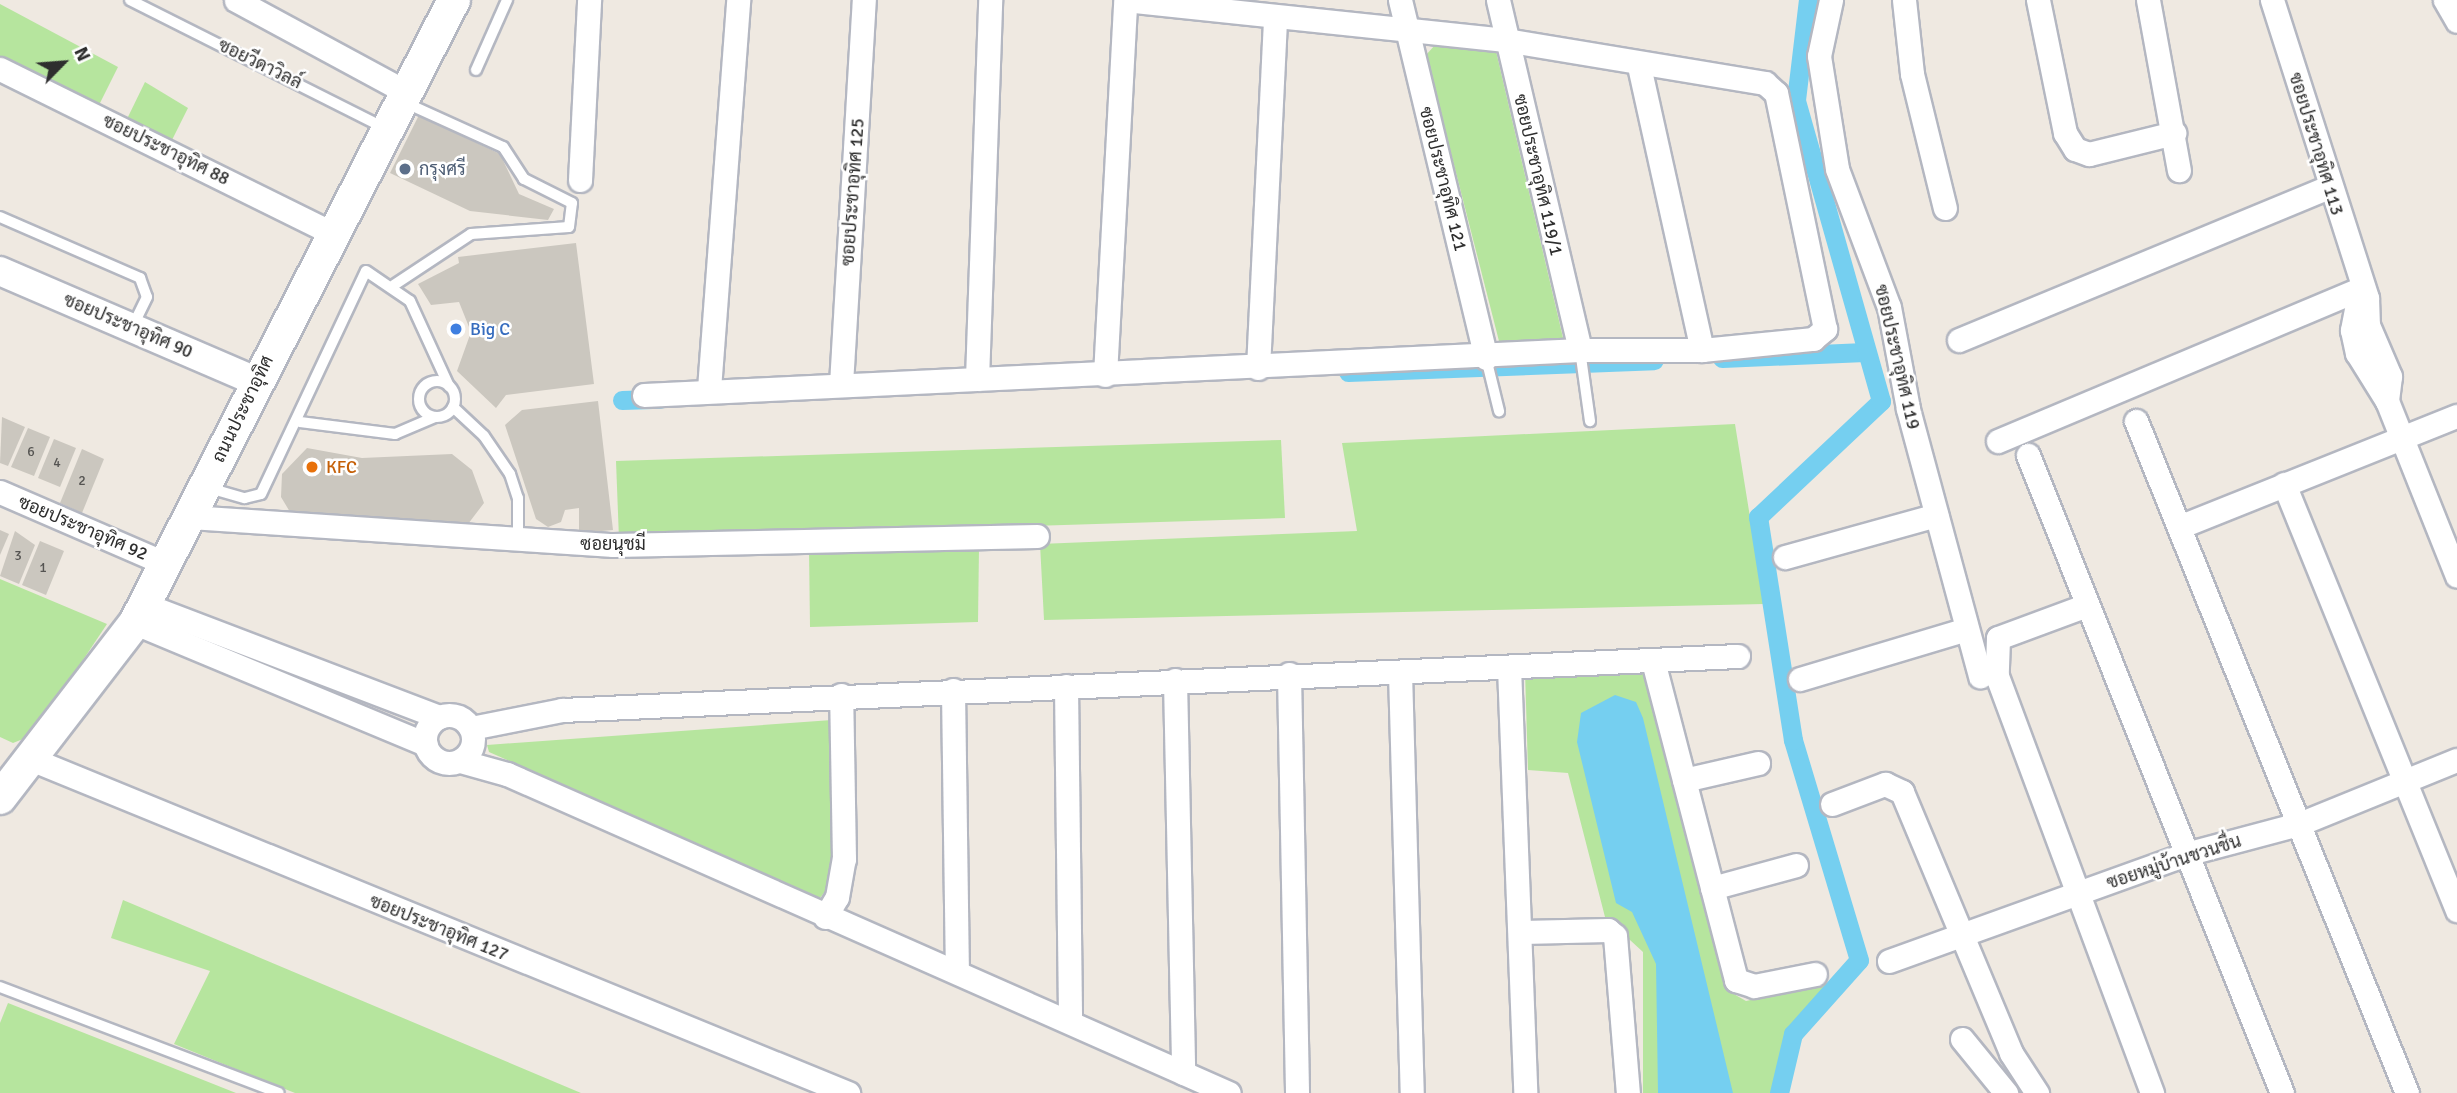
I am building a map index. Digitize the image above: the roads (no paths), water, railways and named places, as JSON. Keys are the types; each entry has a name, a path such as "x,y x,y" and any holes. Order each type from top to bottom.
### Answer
{"main road":[{"name":"ถนนประชาอุทิศ","path":"0,798 139,613 190,517 256,380 454,0"}],"street":[{"path":"236,0 404,96"},
{"path":"580,180 589,0"},
{"path":"709,389 738,0"},
{"name":"ซอยประชาอุทิศ 125","path":"841,384 864,0"},
{"path":"977,379 990,0"},
{"path":"644,395 709,389 977,379 1105,374 1258,368 1486,358 1580,350 1702,350 1813,339 1825,329 1779,106 1765,83 1639,66 1506,40 1408,33 1126,0 1105,374"},
{"name":"ซอยประชาอุทิศ 121","path":"1400,0 1486,358"},
{"name":"ซอยประชาอุทิศ 119/1","path":"1498,0 1580,350"},
{"name":"ซอยประชาอุทิศ 119","path":"1831,0 1819,56 1837,169 1889,307 1937,515 1980,676"},
{"path":"1904,0 1912,74 1945,208"},
{"path":"2038,0 2065,133 2075,149 2089,154 2174,133"},
{"path":"2148,0 2179,170"},
{"name":"ซอยประชาอุทิศ 113","path":"2272,0 2360,289"},
{"path":"2445,0 2457,21"},
{"path":"1258,368 1275,18"},
{"path":"1639,66 1702,350"},
{"name":"ซอยประชาอุทิศ 88","path":"0,69 332,233"},
{"path":"1959,340 2329,187"},
{"name":"ซอยประชาอุทิศ 90","path":"0,271 256,380"},
{"path":"2360,289 2352,330 2357,353 2387,401 2457,576"},
{"path":"1998,441 2360,289"},
{"path":"2179,527 2457,416"},
{"path":"2136,421 2407,1093"},
{"path":"2028,455 2282,1093"},
{"path":"2284,484 2457,911"},
{"name":"ซอยประชาอุทิศ 92","path":"0,492 166,564"},
{"path":"1785,557 1937,515"},
{"name":"ซอยนุชมี","path":"190,517 517,542 1037,536"},
{"path":"2087,605 2003,634 1995,645 2013,730 2152,1093"},
{"path":"139,613 439,717 453,715 471,728 562,710 1289,674 1400,672 1738,656"},
{"path":"139,613 426,744 439,760 460,761 507,774 825,917 1070,1021 1229,1093"},
{"path":"1800,678 1966,629"},
{"path":"1653,661 1736,980 1754,986 1815,974"},
{"path":"1510,667 1522,932 1525,1093"},
{"path":"1400,672 1412,1093"},
{"path":"1289,674 1297,1093"},
{"path":"1175,680 1183,1073"},
{"path":"1066,686 1070,1021"},
{"path":"953,690 957,972"},
{"path":"825,917 837,897 844,859 841,695"},
{"path":"426,744 428,728 439,717"},
{"path":"460,761 470,750 471,728"},
{"name":"ซอยประชาอุทิศ 127","path":"31,759 848,1093"},
{"name":"ซอยหมู่บ้านชวนชื่น","path":"1889,961 1961,932 2186,855 2299,824 2457,760"},
{"path":"1684,780 1758,763"},
{"path":"1832,804 1885,784 1902,792 2011,1053 2037,1093"},
{"path":"1712,888 1796,865"},
{"path":"1522,932 1608,930 1615,936 1622,962 1628,1093"},
{"path":"1962,1039 2006,1093"}],"lane":[{"name":"ซอยวีดาวิลล์","path":"130,0 388,129"},
{"path":"476,70 507,0"},
{"path":"394,285 471,234 569,227 572,203 524,179 503,147 404,96"},
{"path":"0,217 140,278 147,297 132,328"},
{"path":"205,487 245,498 261,494 300,422 366,271 394,285 410,301 449,386 453,407 484,436 510,474 518,498 517,542"},
{"path":"1580,350 1590,421"},
{"path":"1486,358 1499,411"},
{"path":"435,417 424,412 419,395 432,382 449,386"},
{"path":"300,422 396,434 453,407"},
{"path":"0,987 279,1093"}],"water":[{"path":"1615,695 1636,702 1643,718 1733,1093 1658,1093 1656,964 1632,912 1616,903 1577,742 1581,713"}],"waterway":[{"path":"1779,1093 1793,1034 1859,960 1793,740 1758,517 1881,401 1796,100 1808,0"},
{"path":"1722,358 1865,352"},
{"path":"1348,372 1654,360"},
{"path":"622,400 660,399"}],"place":[{"name":"กรุงศรี","path":"405,169"},
{"name":"Big C","path":"456,329"},
{"name":"KFC","path":"312,467"}]}
